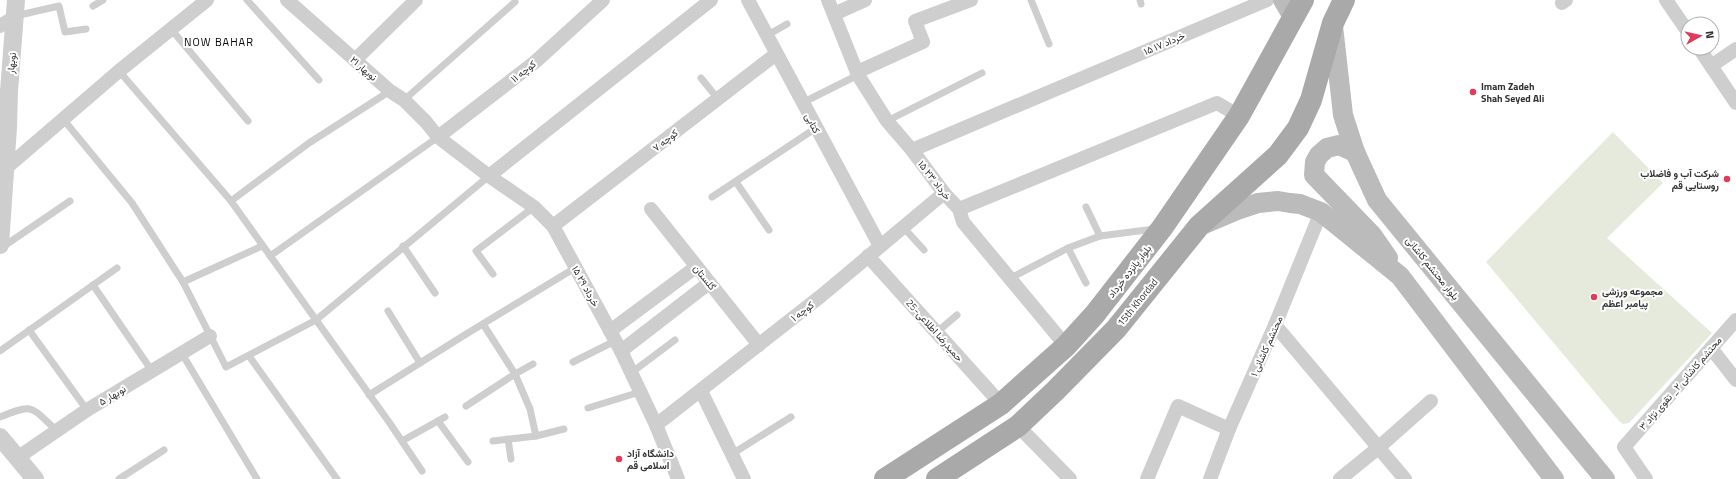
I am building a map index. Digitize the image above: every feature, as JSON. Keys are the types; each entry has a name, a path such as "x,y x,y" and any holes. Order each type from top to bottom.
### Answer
{"main road":[{"path":"1199,226 1278,156 1298,128 1311,100 1333,23 1344,0"},
{"name":"بلوار پانزده خرداد","path":"885,479 1001,404 1066,346 1095,314 1162,228 1239,116 1293,6"},
{"name":"بلوار محتشم کاشانی","path":"1333,23 1343,115 1355,152 1377,200 1605,479"},
{"path":"1355,152 1339,145 1327,148 1319,155 1315,162 1314,174 1372,235 1400,276 1554,479"},
{"path":"1199,226 1258,203 1284,202 1300,204 1320,212 1400,276"},
{"name":"15th Khordad","path":"937,479 1018,426 1055,391 1116,329 1199,226"}],"street":[{"path":"5,168 119,71 207,0"},
{"path":"354,60 415,0"},
{"name":"کوچه ۱۱","path":"438,137 535,62 603,0"},
{"path":"489,176 711,0"},
{"name":"کتابی","path":"748,0 880,246"},
{"name":"۱۵ خرداد ۲۳","path":"828,0 857,74 887,121 912,150 944,193 959,209 963,222 1008,279 1066,346"},
{"path":"834,14 865,0"},
{"name":"۱۵ خرداد ۱۷","path":"912,150 1267,0"},
{"path":"1666,0 1680,20"},
{"path":"857,74 923,42 914,21 964,1"},
{"name":"نوبهار ۲۱","path":"296,3 354,60 390,91 404,100 426,122 438,137"},
{"name":"نوبهار","path":"0,245 1,200 5,168 4,129 9,92 10,14"},
{"path":"1711,66 1736,49"},
{"name":"کوچه ۷","path":"553,226 776,54"},
{"path":"1704,56 1736,103"},
{"path":"959,209 1217,103 1239,116"},
{"name":"۱۵ خرداد ۲۹","path":"438,137 489,176 534,207 553,226 616,341 656,425 678,479"},
{"name":"کوچه ۱","path":"656,425 821,296 944,193"},
{"name":"گلستان","path":"651,209 759,345"},
{"name":"محتشم کاشانی ۱","path":"1210,479 1229,428 1275,325 1320,212"},
{"name":"حمیدرضا اطلاعی-25","path":"868,256 1001,404"},
{"path":"616,341 696,266"},
{"path":"616,341 709,283"},
{"name":"محتشم کاشانی ۲_ تقوی نژاد ۳","path":"1646,479 1624,447 1736,320"},
{"path":"1275,325 1405,479"},
{"name":"نوبهار ۵","path":"17,458 87,410 181,352 210,336"},
{"path":"1711,348 1736,380"},
{"path":"701,391 744,479"},
{"path":"1340,479 1378,448 1431,400"},
{"path":"1147,479 1178,406 1229,428"},
{"path":"1018,426 1070,479"},
{"path":"0,437 35,479"}],"lane":[{"path":"93,6 103,0"},
{"path":"247,0 320,80"},
{"path":"1032,0 1049,44"},
{"path":"404,100 515,2"},
{"path":"10,14 59,6 65,32 86,29"},
{"path":"766,36 787,24"},
{"path":"171,29 248,122"},
{"path":"119,71 231,201 402,441 422,472"},
{"path":"802,103 857,74"},
{"path":"887,121 982,74"},
{"path":"701,78 718,99"},
{"path":"231,201 310,143 390,91"},
{"path":"63,119 132,203 183,282 226,367 316,320 403,246 489,176"},
{"path":"712,197 816,128"},
{"path":"270,256 438,137"},
{"path":"736,182 769,230"},
{"path":"0,249 70,201"},
{"path":"493,274 476,251 534,207"},
{"path":"1086,207 1100,236"},
{"path":"903,227 924,250"},
{"path":"1008,279 1068,248 1100,236 1162,228"},
{"path":"183,282 262,246"},
{"path":"403,246 435,293"},
{"path":"1068,248 1086,283"},
{"path":"0,351 117,268"},
{"path":"369,395 462,336 576,268"},
{"path":"93,285 152,371"},
{"path":"388,311 420,363"},
{"path":"937,332 957,315"},
{"path":"483,324 515,374 530,409 536,436"},
{"path":"29,330 87,410"},
{"path":"631,373 675,340"},
{"path":"573,362 616,341"},
{"path":"181,352 254,478"},
{"path":"249,356 337,479"},
{"path":"466,406 533,364"},
{"path":"588,408 640,392"},
{"path":"0,417 22,408 32,408 56,430"},
{"path":"402,441 445,417"},
{"path":"732,454 791,417"},
{"path":"438,421 468,462"},
{"path":"493,441 536,436 564,429"},
{"path":"508,439 511,459"},
{"path":"119,479 164,450"}],"shaded area":[{"name":"مجموعه ورزشی پیامبر اعظم","path":"1613,132 1663,183 1607,238 1712,333 1629,423 1623,424 1486,262"}],"place":[{"name":"Imam Zadeh Shah Seyed Ali","path":"1473,92"},
{"name":"شرکت آب و فاضلاب روستایی قم","path":"1727,179"},
{"name":"مجموعه ورزشی پیامبر اعظم","path":"1594,297"},
{"name":"دانشگاه آزاد اسلامی قم","path":"619,459"}],"district":[{"name":"NOW BAHAR","path":"219,42"}]}
